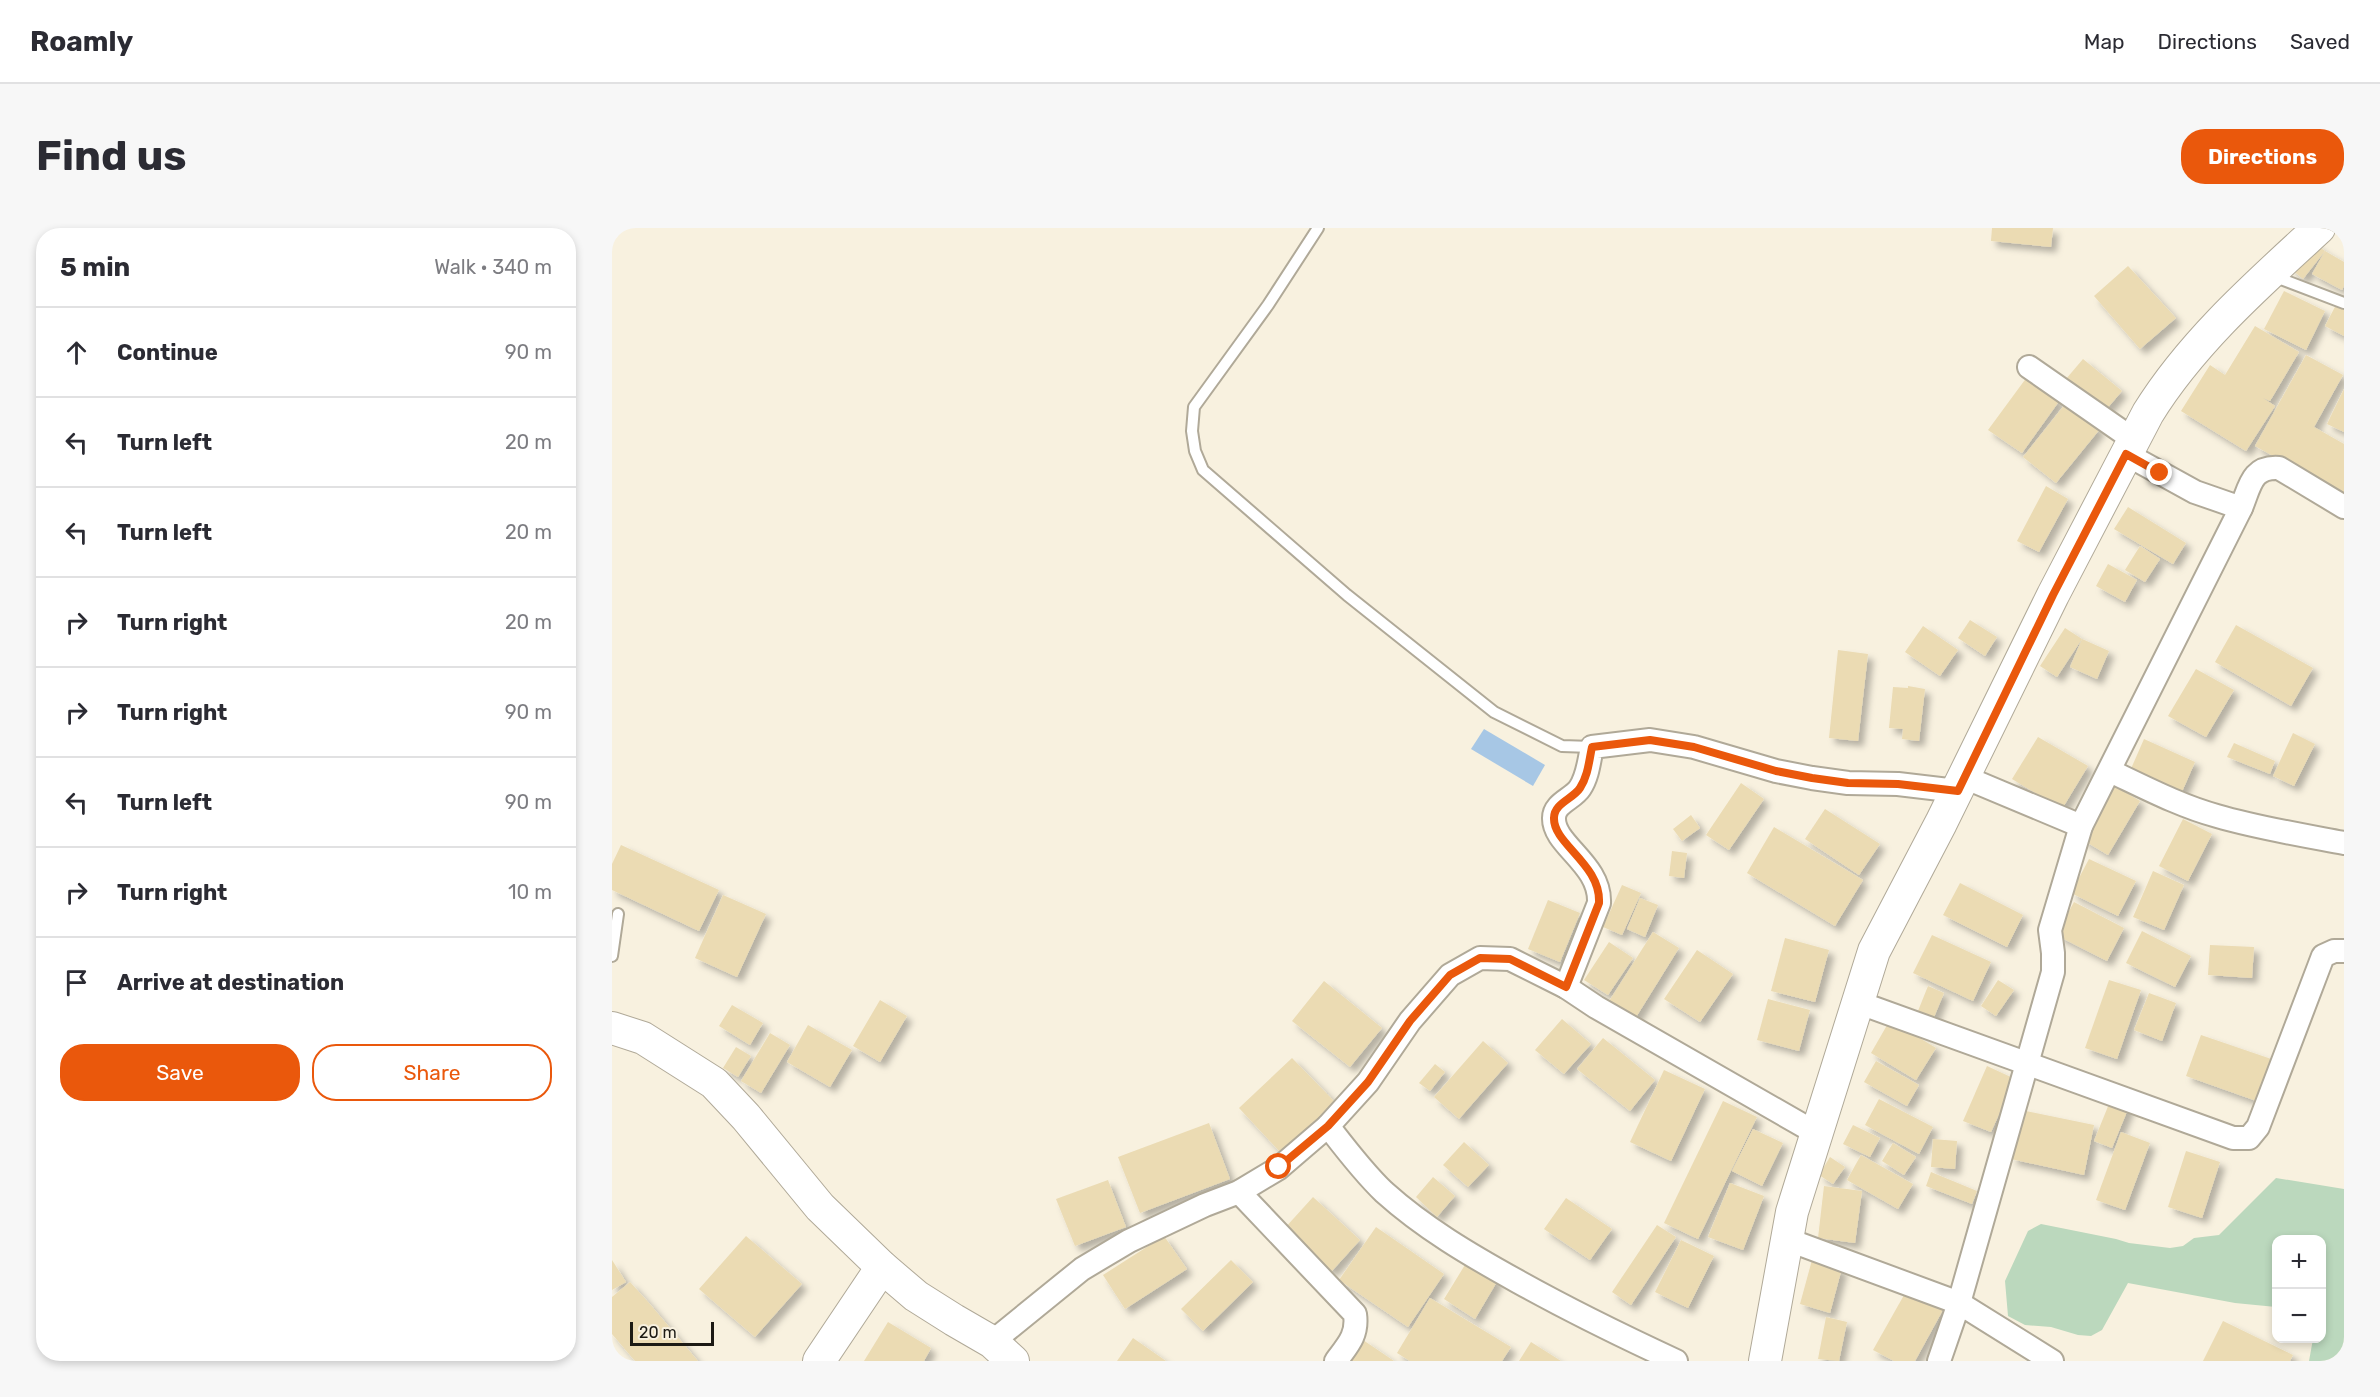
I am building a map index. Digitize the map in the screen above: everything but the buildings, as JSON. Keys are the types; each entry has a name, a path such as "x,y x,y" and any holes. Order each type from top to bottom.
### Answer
{"street":[{"path":"1765,1361 1792,1212 1874,951 1961,784 2053,595 2148,413 2215,328 2319,228"},
{"path":"2029,367 2130,447 2202,495 2241,508"},
{"path":"1939,1361 1959,1303 2053,972 2050,930 2081,826 2241,508 2255,474 2265,468 2278,468 2344,507"},
{"path":"1566,987 1600,896 1588,867 1560,835 1553,819 1557,807 1574,796 1581,787 1586,776 1592,747 1650,740 1694,747 1776,771 1812,778 1848,783 1961,784 2081,826"},
{"path":"2110,771 2170,799 2215,816 2344,843"},
{"path":"1857,1002 2233,1138 2249,1138 2258,1127 2323,956 2334,951 2344,951"},
{"path":"612,1028 643,1038 714,1083 746,1117 820,1207 882,1267 916,1296 1003,1351 1082,1269 1129,1241 1239,1192 1279,1167 1328,1126 1368,1082 1410,1021 1450,975 1480,958 1510,959 1566,987 1596,1007 1816,1133"},
{"path":"1328,1126 1353,1159 1415,1218 1470,1255 1575,1313 1676,1361"},
{"path":"1239,1192 1355,1314 1357,1326 1353,1338 1336,1361"},
{"path":"1786,1239 1959,1303 2052,1361"},
{"path":"819,1361 882,1267"}],"lane":[{"path":"1317,228 1268,304 1194,407 1192,431 1195,451 1203,470 1347,595 1494,712 1562,746 1592,747"},
{"path":"2270,274 2344,303"},
{"path":"612,956 618,914"}],"green space":[{"path":"2276,1178 2344,1189 2344,1361 2309,1361 2312,1343 2326,1343 2326,1235 2272,1235 2272,1307 2235,1303 2128,1283 2102,1330 2091,1336 2078,1335 2051,1327 2025,1325 2008,1316 2005,1281 2028,1231 2041,1224 2129,1243 2170,1248 2183,1246 2194,1238 2219,1235"}],"water":[{"path":"1484,729 1545,765 1533,786 1471,749"}],"route":[{"path":"1279,1167 1328,1126 1368,1082 1410,1021 1450,975 1480,958 1510,959 1566,987 1600,896 1588,867 1560,835 1553,819 1557,807 1574,796 1581,787 1586,776 1592,747 1650,740 1694,747 1776,771 1812,778 1958,791 2053,595 2126,454 2160,473"}]}
